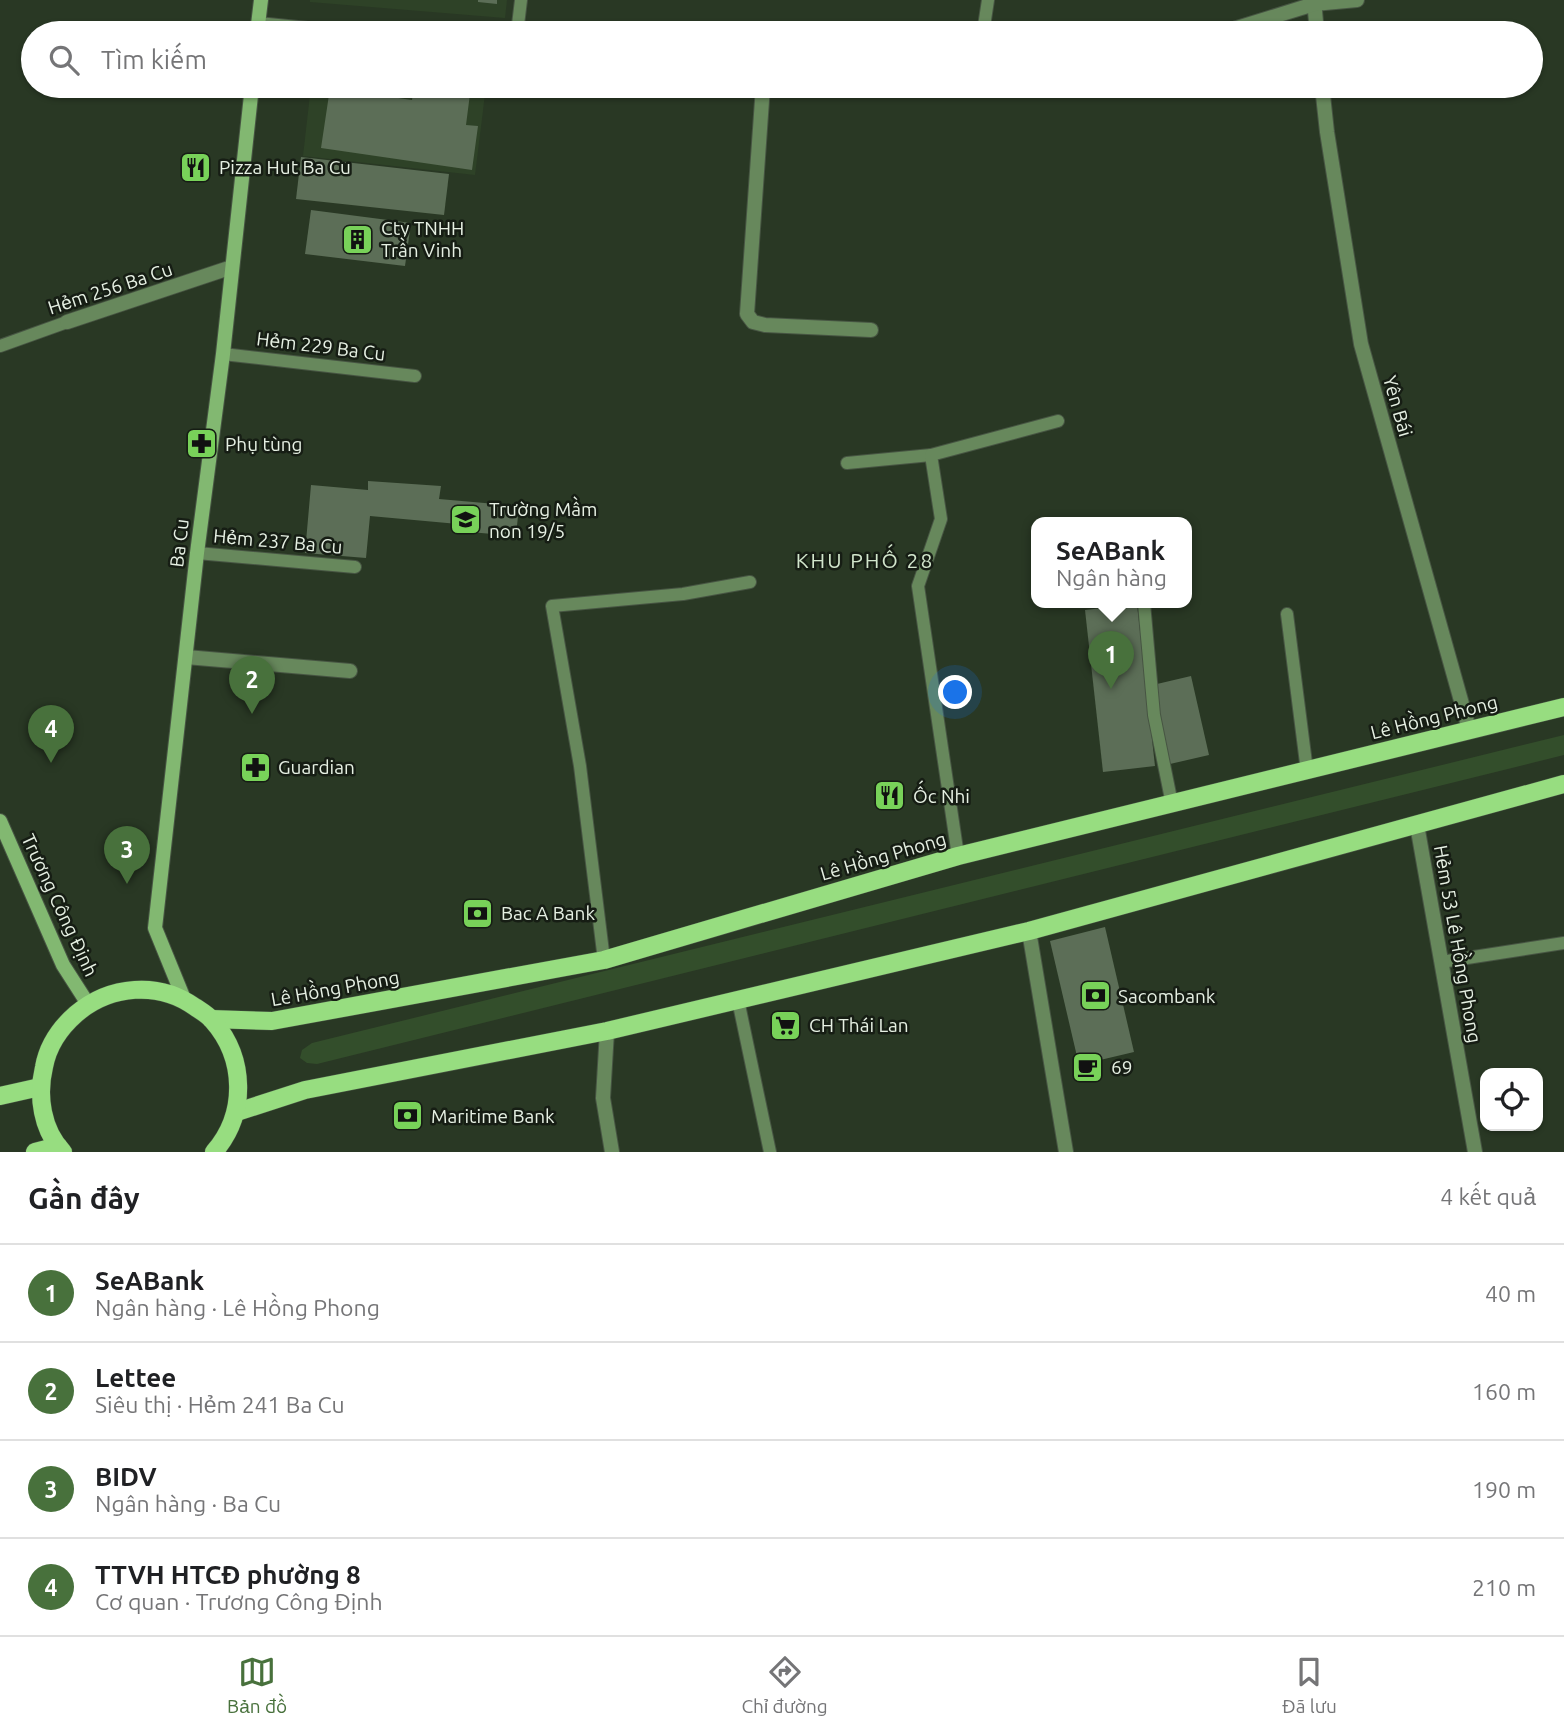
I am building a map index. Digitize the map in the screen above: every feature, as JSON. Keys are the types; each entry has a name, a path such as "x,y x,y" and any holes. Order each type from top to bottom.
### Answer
{"main road":[{"path":"259,21 261,0"},
{"name":"Ba Cu","path":"184,999 155,928 197,553 223,354 250,98"},
{"name":"Lê Hồng Phong","path":"211,1019 272,1021 604,960 958,856 1564,707"},
{"path":"237,1112 305,1090 607,1031 1029,931 1564,785"},
{"name":"Trương Công Định","path":"0,821 63,965 88,1004"},
{"path":"35,1152 61,1149 43,1117 40,1087 47,1053 63,1025 88,1004 118,991 152,989 184,999 211,1019 230,1046 239,1078 237,1112 222,1149"},
{"path":"0,1096 40,1087"}],"street":[{"path":"1257,21 1314,2 1357,0"},
{"path":"1314,2 1316,21"},
{"path":"762,98 747,314 753,322 765,325 871,330"},
{"name":"Yên Bái","path":"1323,98 1361,345 1469,729"},
{"name":"Hẻm 256 Ba Cu","path":"68,322 232,267"},
{"path":"186,657 350,671"},
{"name":"Hẻm 53 Lê Hồng Phong","path":"1417,825 1475,1152"},
{"path":"1029,931 1066,1152"},
{"path":"607,1031 603,1098 612,1152"}],"lane":[{"path":"518,21 521,0"},
{"path":"985,21 988,0"},
{"name":"Hẻm 256 Ba Cu","path":"0,346 68,322"},
{"name":"Hẻm 229 Ba Cu","path":"223,354 415,376"},
{"path":"847,463 931,455 1058,421"},
{"path":"931,455 941,519 918,586 958,856"},
{"name":"Hẻm 237 Ba Cu","path":"197,553 355,567"},
{"path":"604,960 580,766 552,606 683,594 750,582"},
{"path":"1144,608 1154,715 1172,804"},
{"path":"1287,614 1307,771"},
{"path":"1441,962 1564,943"},
{"path":"738,1000 770,1152"}],"shaded area":[{"path":"310,0 507,0 505,18"},
{"path":"310,98 485,98 475,175 303,156"},
{"path":"1564,735 1564,755 317,1064 307,1063 300,1058 302,1050 312,1043"}],"building":[{"path":"497,0 497,4 478,2"},
{"path":"328,98 469,98 466,125 478,126 472,170 321,148"},
{"path":"301,157 449,174 444,215 296,199"},
{"name":"Cty TNHH Trần Vinh","path":"311,210 411,223 405,266 305,254"},
{"name":"Trường Mầm non 19/5","path":"368,481 441,486 439,499 519,506 516,536 458,531 458,524 370,516 366,558 305,553 311,485 368,490"},
{"path":"1137,608 1155,766 1103,772 1085,610"},
{"path":"1191,676 1209,755 1170,764 1157,684"},
{"path":"1105,927 1134,1052 1079,1065 1050,941"}],"place":[{"name":"Pizza Hut Ba Cu","path":"196,167"},
{"name":"Cty TNHH Trần Vinh","path":"358,239"},
{"name":"Phụ tùng","path":"202,444"},
{"name":"Trường Mầm non 19/5","path":"466,520"},
{"name":"SeABank","path":"1111,689"},
{"name":"Lettee","path":"252,714"},
{"name":"TTVH HTCĐ phường 8","path":"51,763"},
{"name":"Guardian","path":"255,767"},
{"name":"Ốc Nhi","path":"890,796"},
{"name":"BIDV","path":"127,884"},
{"name":"Bac A Bank","path":"478,913"},
{"name":"Sacombank","path":"1095,996"},
{"name":"CH Thái Lan","path":"786,1025"},
{"name":"69","path":"1088,1067"},
{"name":"Maritime Bank","path":"408,1116"}],"district":[{"name":"KHU PHỐ 28","path":"865,560"}]}
